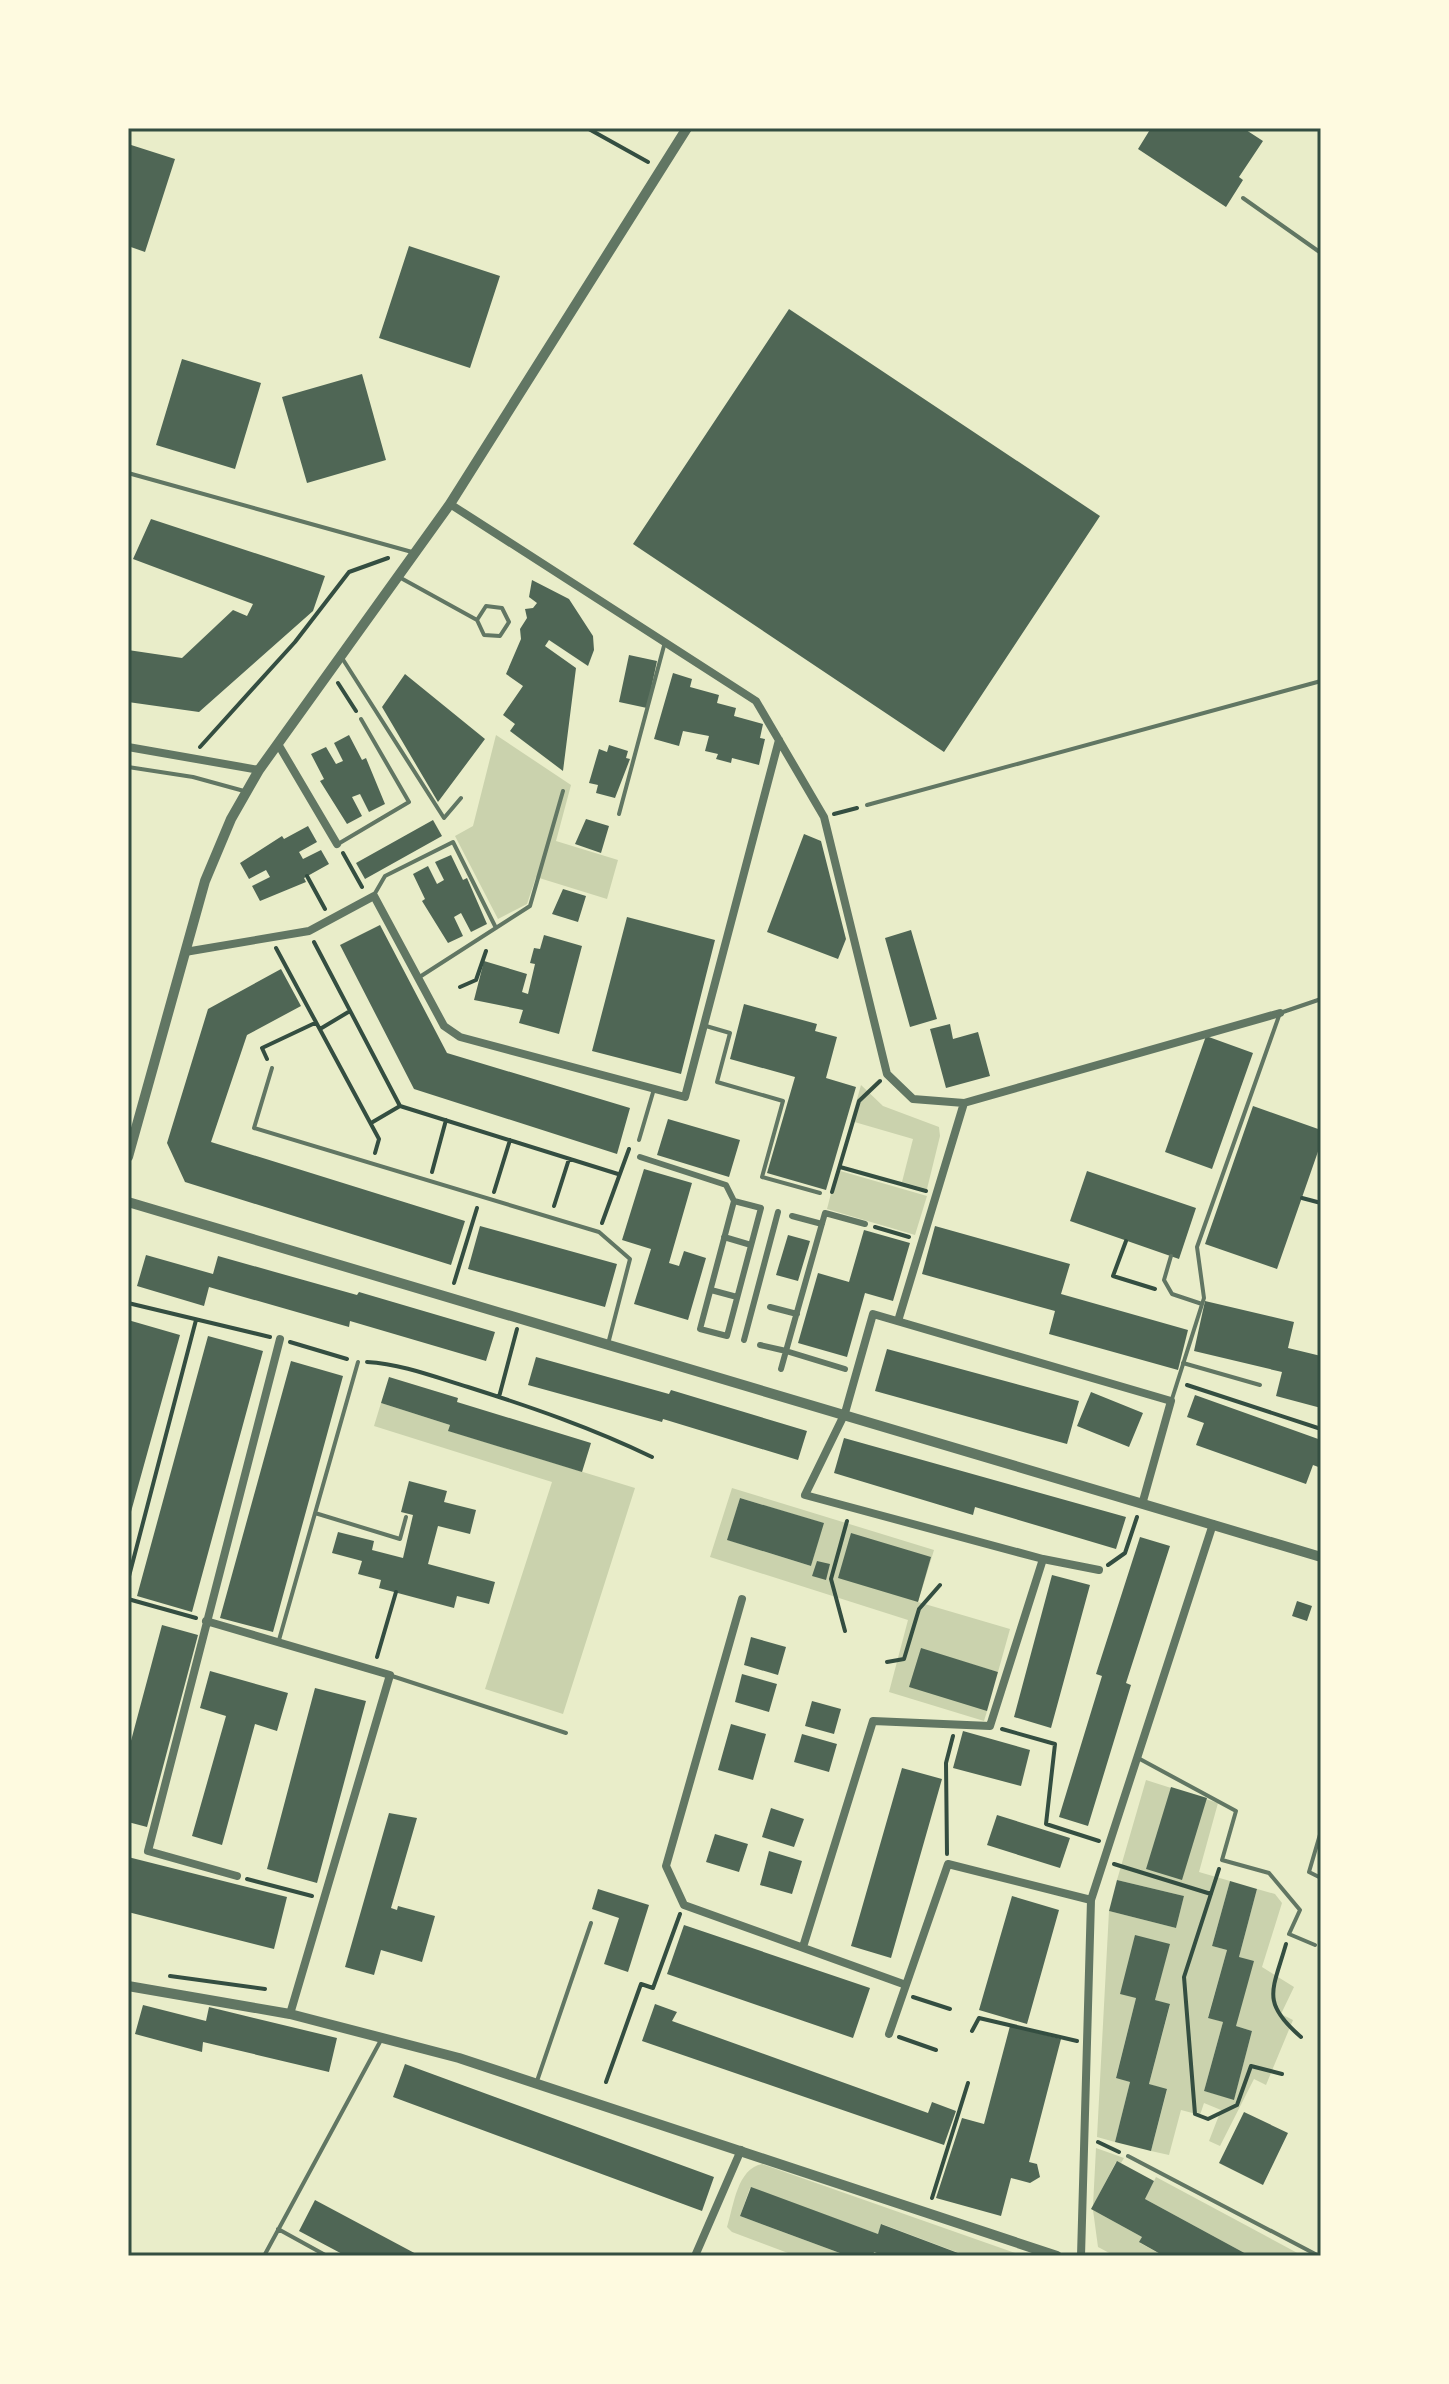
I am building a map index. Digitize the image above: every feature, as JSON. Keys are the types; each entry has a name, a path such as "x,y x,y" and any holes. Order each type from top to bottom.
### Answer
{"street":[{"path":"128,1157 205,881 247,792 259,770 450,504 687,128"},
{"path":"450,504 756,701 824,817 887,1074 913,1099 964,1103 1280,1013"},
{"path":"185,952 309,931 374,896 444,1026 460,1037 685,1097 779,740"},
{"path":"278,744 337,844"},
{"path":"128,747 259,770"},
{"path":"898,1321 964,1103"},
{"path":"640,1157 726,1185 734,1201 700,1329 727,1336 761,1208 734,1201"},
{"path":"128,1202 845,1413 1141,1507 1213,1524 1321,1557"},
{"path":"744,1340 778,1212"},
{"path":"781,1369 826,1213 865,1224"},
{"path":"792,1216 822,1224"},
{"path":"724,1237 751,1245"},
{"path":"711,1290 737,1297"},
{"path":"770,1307 797,1314"},
{"path":"1099,1570 1043,1559 805,1495 845,1413 873,1314 1171,1401 1141,1507"},
{"path":"237,1876 148,1851 280,1339"},
{"path":"760,1345 845,1369"},
{"path":"1081,2256 1091,1900 1213,1524"},
{"path":"803,1947 873,1721 990,1726 1043,1559"},
{"path":"742,1599 666,1866 684,1905 803,1947 905,1989"},
{"path":"206,1621 390,1675 290,2014"},
{"path":"889,2034 948,1864 1091,1900"},
{"path":"128,1987 290,2014 382,2038 536,2083 1057,2256"},
{"path":"695,2256 741,2150"}],"lane":[{"path":"1243,198 1321,253"},
{"path":"128,473 414,553"},
{"path":"398,576 477,620"},
{"path":"494,605 507,614 509,622 506,630 492,637 478,628 477,620 486,606 494,605"},
{"path":"619,814 665,642"},
{"path":"341,656 444,818 461,798"},
{"path":"867,805 1321,681"},
{"path":"337,844 409,802 361,719"},
{"path":"128,767 193,777 247,792"},
{"path":"418,978 530,906 563,791"},
{"path":"374,896 385,876 453,842 496,928"},
{"path":"1171,1401 1202,1304 1197,1247 1280,1013 1321,999"},
{"path":"703,1026 730,1033 717,1082 783,1101 762,1177 820,1193"},
{"path":"272,1068 254,1128 599,1232 630,1259 608,1344"},
{"path":"639,1140 654,1089"},
{"path":"1171,1256 1164,1280 1172,1294 1202,1304"},
{"path":"278,1643 358,1362"},
{"path":"1183,1363 1260,1385"},
{"path":"315,1513 400,1539 406,1517"},
{"path":"390,1675 566,1733"},
{"path":"1137,1758 1236,1811 1222,1860 1269,1873 1300,1910 1289,1934 1315,1945"},
{"path":"1321,1831 1309,1872 1321,1878"},
{"path":"536,2083 591,1923"},
{"path":"264,2256 382,2038"},
{"path":"1128,2156 1319,2256"},
{"path":"278,2229 327,2256"}],"path":[{"path":"468,128 481,128"},
{"path":"587,128 661,169"},
{"path":"192,758 295,642 349,572 394,556"},
{"path":"338,683 361,719"},
{"path":"824,817 867,805"},
{"path":"349,865 359,882"},
{"path":"307,876 324,907"},
{"path":"309,931 400,1106 618,1174"},
{"path":"271,938 379,1139 372,1163"},
{"path":"460,987 476,980 486,951"},
{"path":"320,1029 350,1011"},
{"path":"262,1048 316,1022"},
{"path":"826,1213 859,1101 887,1074"},
{"path":"371,1123 400,1106"},
{"path":"430,1181 446,1120"},
{"path":"492,1199 510,1140"},
{"path":"599,1232 625,1153 639,1140"},
{"path":"551,1217 569,1159"},
{"path":"840,1167 936,1194"},
{"path":"1302,1198 1321,1203"},
{"path":"454,1283 477,1208"},
{"path":"865,1224 922,1241"},
{"path":"1126,1241 1113,1276 1172,1294"},
{"path":"128,1303 280,1339 358,1362 393,1363 596,1430 652,1457"},
{"path":"128,1580 196,1320"},
{"path":"499,1397 517,1327"},
{"path":"1177,1382 1321,1429"},
{"path":"845,1631 831,1579 851,1507"},
{"path":"1099,1570 1125,1553 1141,1507"},
{"path":"887,1662 904,1659 919,1609 940,1585"},
{"path":"373,1670 396,1592"},
{"path":"128,1599 206,1621"},
{"path":"948,1864 946,1763 956,1724"},
{"path":"990,1726 1055,1744 1046,1824 1109,1844"},
{"path":"1222,1860 1184,1977 1195,2114 1208,2119 1237,2105 1251,2066 1282,2074"},
{"path":"1104,1861 1211,1894"},
{"path":"237,1876 323,1899"},
{"path":"606,2082 641,1984 653,1988 684,1905"},
{"path":"1289,1934 1272,1996 1278,2017 1301,2037"},
{"path":"158,1975 265,1989"},
{"path":"905,1989 950,2009"},
{"path":"972,2031 979,2018 1087,2044"},
{"path":"889,2034 936,2050"},
{"path":"932,2198 968,2083"},
{"path":"1084,2136 1128,2156"}],"green space":[{"path":"496,735 571,785 556,841 618,860 607,899 536,877 527,904 498,919 455,836 473,826"},
{"path":"861,1085 883,1106 939,1127 940,1136 927,1189 902,1182 913,1139 851,1121"},
{"path":"837,1170 927,1196 915,1235 827,1209"},
{"path":"381,1403 450,1425 449,1431 635,1488 563,1714 485,1689 552,1482 374,1426"},
{"path":"732,1488 934,1550 918,1602 1010,1629 998,1672 921,1649 987,1711 984,1721 889,1692 908,1620 710,1557","holes":["740,1498 823,1523 811,1566 728,1540"]},
{"path":"1146,1780 1218,1803 1199,1872 1230,1881 1212,1946 1227,1950 1208,2017 1223,2022 1204,2091 1234,2099 1252,2031 1236,2026 1239,1957 1257,1889 1275,1894 1282,1903 1262,1967 1294,1987 1281,2014 1293,2020 1266,2085 1254,2079 1220,2146 1209,2141 1221,2110 1204,2103 1200,2115 1181,2110 1169,2155 1151,2151 1167,2090 1149,2084 1170,2005 1155,2000 1169,1944 1136,1998 1116,2077 1130,2082 1115,2142 1097,2137 1109,1911 1176,1928 1184,1896 1117,1880"},
{"path":"1096,2148 1124,2158 1121,2163 1116,2162 1093,2206"},
{"path":"762,2164 1024,2256 967,2256 882,2224 878,2234 750,2188 740,2216 848,2256 796,2256 732,2232 727,2227 742,2180 754,2167"},
{"path":"1156,2177 1303,2256 1250,2256 1145,2199"},
{"path":"1093,2210 1142,2237 1140,2243 1164,2256 1115,2256 1098,2247"}],"building":[{"path":"1151,128 1243,128 1263,141 1239,177 1243,180 1226,207 1138,149"},
{"path":"128,144 175,159 145,252 128,246"},
{"path":"409,246 500,276 470,368 379,338"},
{"path":"789,309 1100,516 944,752 633,544"},
{"path":"182,359 261,383 235,469 156,445"},
{"path":"362,374 386,460 307,483 282,397"},
{"path":"151,519 325,576 313,611 199,712 128,702 128,650 182,658 233,610 247,616 253,604 133,559"},
{"path":"532,580 569,599 593,636 594,650 588,666 549,640 545,646 576,668 563,771 510,731 515,724 503,715 523,686 506,674 521,639 520,629 527,618 525,609 533,608 537,603 529,597"},
{"path":"629,655 657,661 647,708 619,702"},
{"path":"673,673 692,679 690,687 719,695 717,703 736,708 734,716 763,724 760,738 765,739 759,765 732,758 731,763 716,759 718,754 705,751 709,736 683,731 679,746 654,739"},
{"path":"405,674 485,739 438,802 382,707"},
{"path":"349,735 362,760 366,758 385,804 369,812 360,794 352,797 362,816 347,824 320,781 324,779 311,754 326,747 336,764 343,761 334,743"},
{"path":"609,745 628,751 626,758 630,759 615,798 596,793 598,785 589,783 599,749 607,752"},
{"path":"586,819 609,826 601,853 575,844"},
{"path":"433,820 442,836 365,879 356,863"},
{"path":"308,826 317,842 299,852 303,859 321,850 329,864 304,878 306,882 260,901 252,886 270,877 266,870 249,879 240,863 282,836 284,839"},
{"path":"804,834 821,841 846,939 838,959 767,932"},
{"path":"451,855 463,880 467,878 487,924 471,932 461,913 454,917 463,936 448,943 422,901 425,899 413,874 428,866 437,884 444,880 435,862"},
{"path":"563,889 586,896 578,922 552,914"},
{"path":"627,917 715,940 681,1074 592,1051"},
{"path":"380,925 447,1053 630,1108 617,1154 414,1089 340,945"},
{"path":"911,930 937,1019 910,1027 885,938"},
{"path":"544,935 582,946 559,1034 519,1023 523,1010 474,1000 484,961 527,974 522,992 528,994 535,964 530,963 534,948 540,949"},
{"path":"281,969 301,1006 247,1035 211,1142 465,1221 451,1265 185,1182 167,1143 208,1009"},
{"path":"744,1004 817,1024 815,1031 837,1037 826,1078 856,1087 826,1190 767,1173 795,1077 730,1059"},
{"path":"950,1024 953,1039 978,1032 990,1076 946,1088 930,1029"},
{"path":"1206,1036 1253,1053 1212,1169 1165,1152"},
{"path":"1253,1106 1321,1130 1321,1143 1277,1269 1205,1244"},
{"path":"668,1119 740,1140 729,1177 657,1155"},
{"path":"644,1169 692,1183 669,1263 679,1266 684,1251 706,1258 688,1320 634,1304 651,1249 622,1240"},
{"path":"1087,1171 1196,1208 1179,1259 1070,1221"},
{"path":"480,1226 617,1264 605,1307 468,1269"},
{"path":"935,1226 1070,1264 1061,1294 1188,1330 1178,1370 1049,1334 1055,1311 922,1274"},
{"path":"864,1230 910,1243 893,1301 865,1293 847,1357 798,1343 818,1273 849,1282"},
{"path":"788,1235 810,1241 798,1281 776,1275"},
{"path":"146,1255 213,1274 218,1256 357,1295 359,1292 495,1332 486,1361 350,1321 349,1327 209,1287 204,1306 137,1286"},
{"path":"1205,1301 1294,1322 1288,1348 1321,1356 1321,1408 1276,1396 1282,1372 1194,1351"},
{"path":"128,1320 180,1335 129,1519 128,1519"},
{"path":"208,1336 263,1351 192,1612 137,1596"},
{"path":"887,1349 1079,1401 1067,1444 875,1391"},
{"path":"536,1357 669,1394 671,1390 807,1431 798,1460 663,1419 662,1422 528,1385"},
{"path":"291,1361 343,1376 273,1632 220,1618"},
{"path":"389,1377 458,1398 457,1402 591,1443 582,1472 448,1431 450,1425 381,1403"},
{"path":"1091,1392 1143,1413 1129,1447 1077,1426"},
{"path":"1195,1395 1321,1440 1321,1468 1313,1465 1306,1484 1196,1445 1204,1423 1187,1417"},
{"path":"844,1438 1126,1517 1116,1549 975,1507 973,1515 834,1473"},
{"path":"409,1481 447,1491 444,1502 476,1510 470,1534 438,1526 428,1564 495,1582 489,1604 457,1596 454,1608 379,1588 381,1580 358,1574 362,1561 332,1553 338,1532 374,1541 372,1550 403,1558 413,1515 401,1512"},
{"path":"740,1498 824,1523 811,1566 727,1540"},
{"path":"851,1533 931,1557 918,1602 838,1578"},
{"path":"1140,1537 1170,1546 1126,1683 1131,1685 1088,1826 1059,1817 1102,1676 1096,1674"},
{"path":"817,1561 830,1564 826,1580 812,1576"},
{"path":"1052,1575 1090,1585 1051,1728 1014,1717"},
{"path":"1297,1601 1312,1606 1307,1621 1292,1616"},
{"path":"162,1625 198,1635 147,1827 128,1822 128,1752"},
{"path":"751,1637 786,1647 778,1675 744,1665"},
{"path":"921,1648 998,1672 987,1711 909,1687"},
{"path":"210,1671 288,1693 277,1731 255,1724 222,1845 192,1836 226,1716 200,1708"},
{"path":"742,1674 777,1684 769,1712 735,1702"},
{"path":"315,1688 366,1701 317,1883 267,1869"},
{"path":"812,1701 841,1709 834,1734 805,1726"},
{"path":"731,1724 766,1734 753,1780 718,1770"},
{"path":"963,1731 1030,1750 1021,1786 953,1768"},
{"path":"802,1734 837,1744 829,1772 794,1762"},
{"path":"902,1768 942,1779 891,1958 851,1946"},
{"path":"1171,1787 1207,1798 1182,1880 1146,1869"},
{"path":"771,1808 804,1819 794,1847 762,1837"},
{"path":"389,1813 417,1818 391,1908 397,1910 398,1906 435,1916 422,1962 381,1950 374,1975 345,1967"},
{"path":"997,1815 1070,1838 1060,1868 987,1845"},
{"path":"715,1834 748,1844 739,1872 706,1862"},
{"path":"769,1851 802,1861 792,1894 760,1885"},
{"path":"128,1857 287,1897 274,1949 128,1912"},
{"path":"1117,1880 1184,1896 1176,1928 1109,1911"},
{"path":"1230,1881 1257,1889 1239,1957 1254,1961 1236,2026 1252,2031 1234,2100 1204,2091 1223,2022 1208,2018 1227,1950 1212,1946"},
{"path":"598,1889 649,1905 628,1972 604,1964 619,1918 592,1909"},
{"path":"1012,1896 1059,1910 1027,2024 979,2010"},
{"path":"684,1925 870,1988 853,2038 667,1974"},
{"path":"1135,1935 1170,1944 1155,2000 1170,2004 1149,2084 1167,2089 1151,2151 1115,2142 1130,2082 1116,2078 1136,1998 1120,1994"},
{"path":"655,2004 677,2012 672,2021 928,2113 932,2102 956,2111 944,2145 642,2041"},
{"path":"143,2005 206,2021 209,2007 337,2038 329,2072 203,2042 202,2052 135,2034"},
{"path":"1010,2026 1061,2039 1029,2162 1037,2164 1040,2177 1030,2183 1011,2178 1001,2216 936,2198 962,2118 984,2124"},
{"path":"405,2064 714,2177 702,2211 393,2097"},
{"path":"1244,2112 1288,2133 1263,2185 1219,2163"},
{"path":"1117,2161 1154,2181 1145,2199 1250,2256 1164,2256 1139,2242 1142,2237 1091,2209"},
{"path":"751,2187 878,2234 881,2224 966,2256 885,2256 874,2252 873,2256 848,2256 740,2216"},
{"path":"315,2200 420,2256 346,2256 299,2231"}]}
